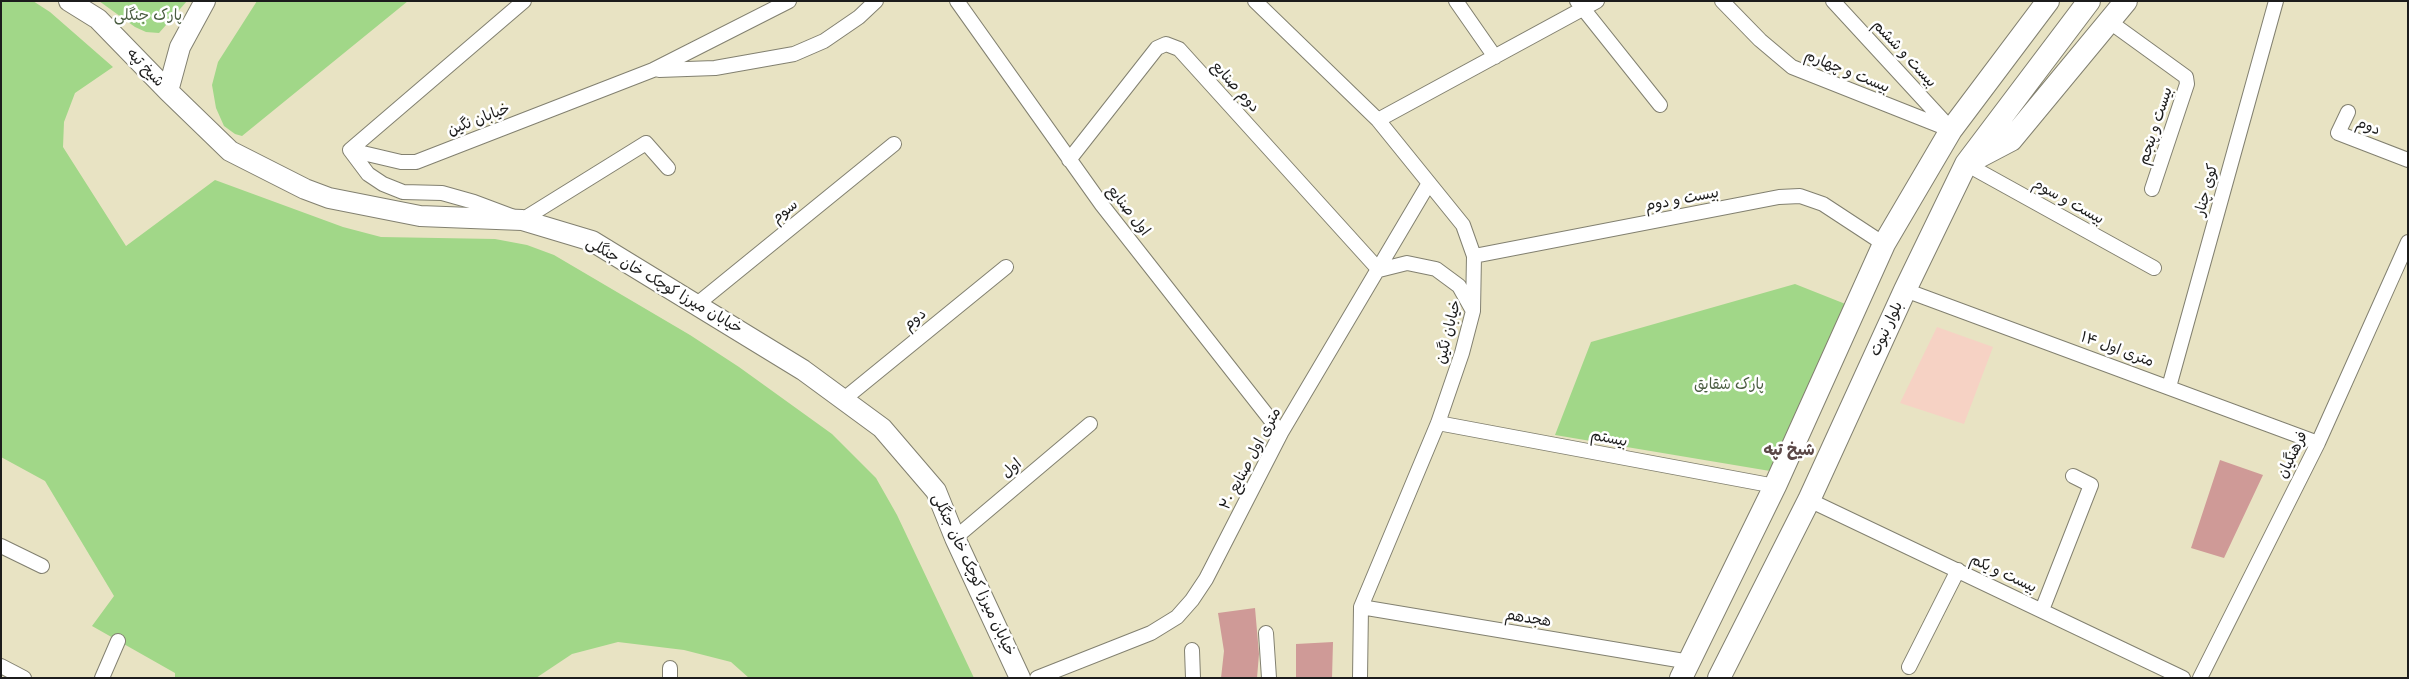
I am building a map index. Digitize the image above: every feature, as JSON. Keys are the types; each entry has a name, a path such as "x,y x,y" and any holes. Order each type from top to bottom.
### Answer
{"main road":[{"path":"1686,670 1775,486 1884,244 1951,130 2048,1"},
{"name":"بلوار نبوت","path":"1719,678 1809,500 1905,290 1966,164 2089,1"},
{"path":"1966,164 2011,140 2126,1"}],"street":[{"name":"شیخ تپه","path":"69,1 98,19 168,92"},
{"name":"شیخ تپه","path":"168,92 180,46 205,1"},
{"path":"524,1 350,150 368,174 383,184 403,192 442,193 474,202 522,220 646,143 668,168"},
{"name":"خیابان نگین","path":"350,150 400,162 416,162 653,70 789,1"},
{"path":"653,70 715,68 794,54 824,41 858,17 876,1"},
{"name":"اول صنایع","path":"958,1 1069,160 1281,433"},
{"path":"1456,1 1495,57"},
{"path":"1378,120 1495,57 1580,5 1598,1"},
{"name":"بیست و چهارم","path":"1722,1 1760,40 1792,67 1951,130"},
{"name":"بیست و ششم","path":"1833,1 1951,130"},
{"name":"کوی چنار","path":"2169,387 2276,1"},
{"name":"خیابان نگین","path":"1257,2 1378,120 1463,225 1474,256 1473,311 1462,353 1438,423 1361,608 1360,678"},
{"path":"1580,5 1660,105"},
{"name":"بیست و پنجم","path":"2110,22 2186,76 2187,84 2152,189"},
{"name":"دوم صنایع","path":"1069,160 1157,48 1166,44 1179,49 1379,270"},
{"name":"خیابان میرزا کوچک خان جنگلی","path":"168,92 230,151 305,189 329,198 420,216 522,220 592,241 803,370 882,428 936,491 955,538 1020,678"},
{"name":"دوم","path":"2348,112 2338,133 2408,160"},
{"name":"سوم","path":"696,304 894,144"},
{"name":"بیست و سوم","path":"1966,164 2154,268"},
{"name":"۲۰ متری اول صنایع","path":"1037,678 1151,633 1176,617 1206,579 1281,433 1429,183"},
{"name":"بیست و دوم","path":"1474,256 1779,197 1800,196 1823,204 1884,244"},
{"name":"فرهنگیان","path":"2200,678 2401,273 2408,242"},
{"path":"1379,270 1407,263 1436,269 1459,286 1473,311"},
{"name":"دوم","path":"844,399 1006,266"},
{"name":"۱۴ متری اول","path":"1905,290 2318,443"},
{"name":"بیستم","path":"1438,423 1775,486"},
{"name":"اول","path":"955,538 1090,424"},
{"path":"2042,610 2090,485 2073,476"},
{"name":"بیست و یکم","path":"1809,500 2182,678"},
{"path":"1,546 42,566"},
{"path":"1909,667 1958,570"},
{"name":"هجدهم","path":"1361,608 1686,670"},
{"path":"1266,633 1269,678"},
{"path":"102,678 118,641"},
{"path":"1192,650 1193,678"},
{"path":"1,666 24,678"}],"shaded area":[{"path":"1937,327 1993,347 1964,424 1900,403"}],"green space":[{"path":"1,1 33,1 50,12 113,67 75,93 64,122 63,147 126,246 215,180 343,227 381,237 495,239 527,245 554,255 690,335 739,367 832,434 876,478 897,515 974,678 749,678 731,662 684,650 618,642 572,654 536,678 175,678 175,673 92,626 114,596 45,481 1,457"},
{"name":"پارک جنگلی","path":"99,1 187,1 159,33 146,32 135,27"},
{"path":"257,1 408,1 242,136 235,134 224,126 216,108 212,85 218,62"},
{"name":"پارک شقایق","path":"1795,284 1853,307 1776,472 1555,435 1591,342"}],"building":[{"path":"2220,460 2263,475 2224,558 2191,548"},
{"path":"1255,608 1259,654 1257,678 1221,678 1224,651 1218,613"},
{"path":"1333,642 1332,678 1296,678 1296,644"}],"district":[{"name":"شیخ تپه","path":"1789,451"}]}
